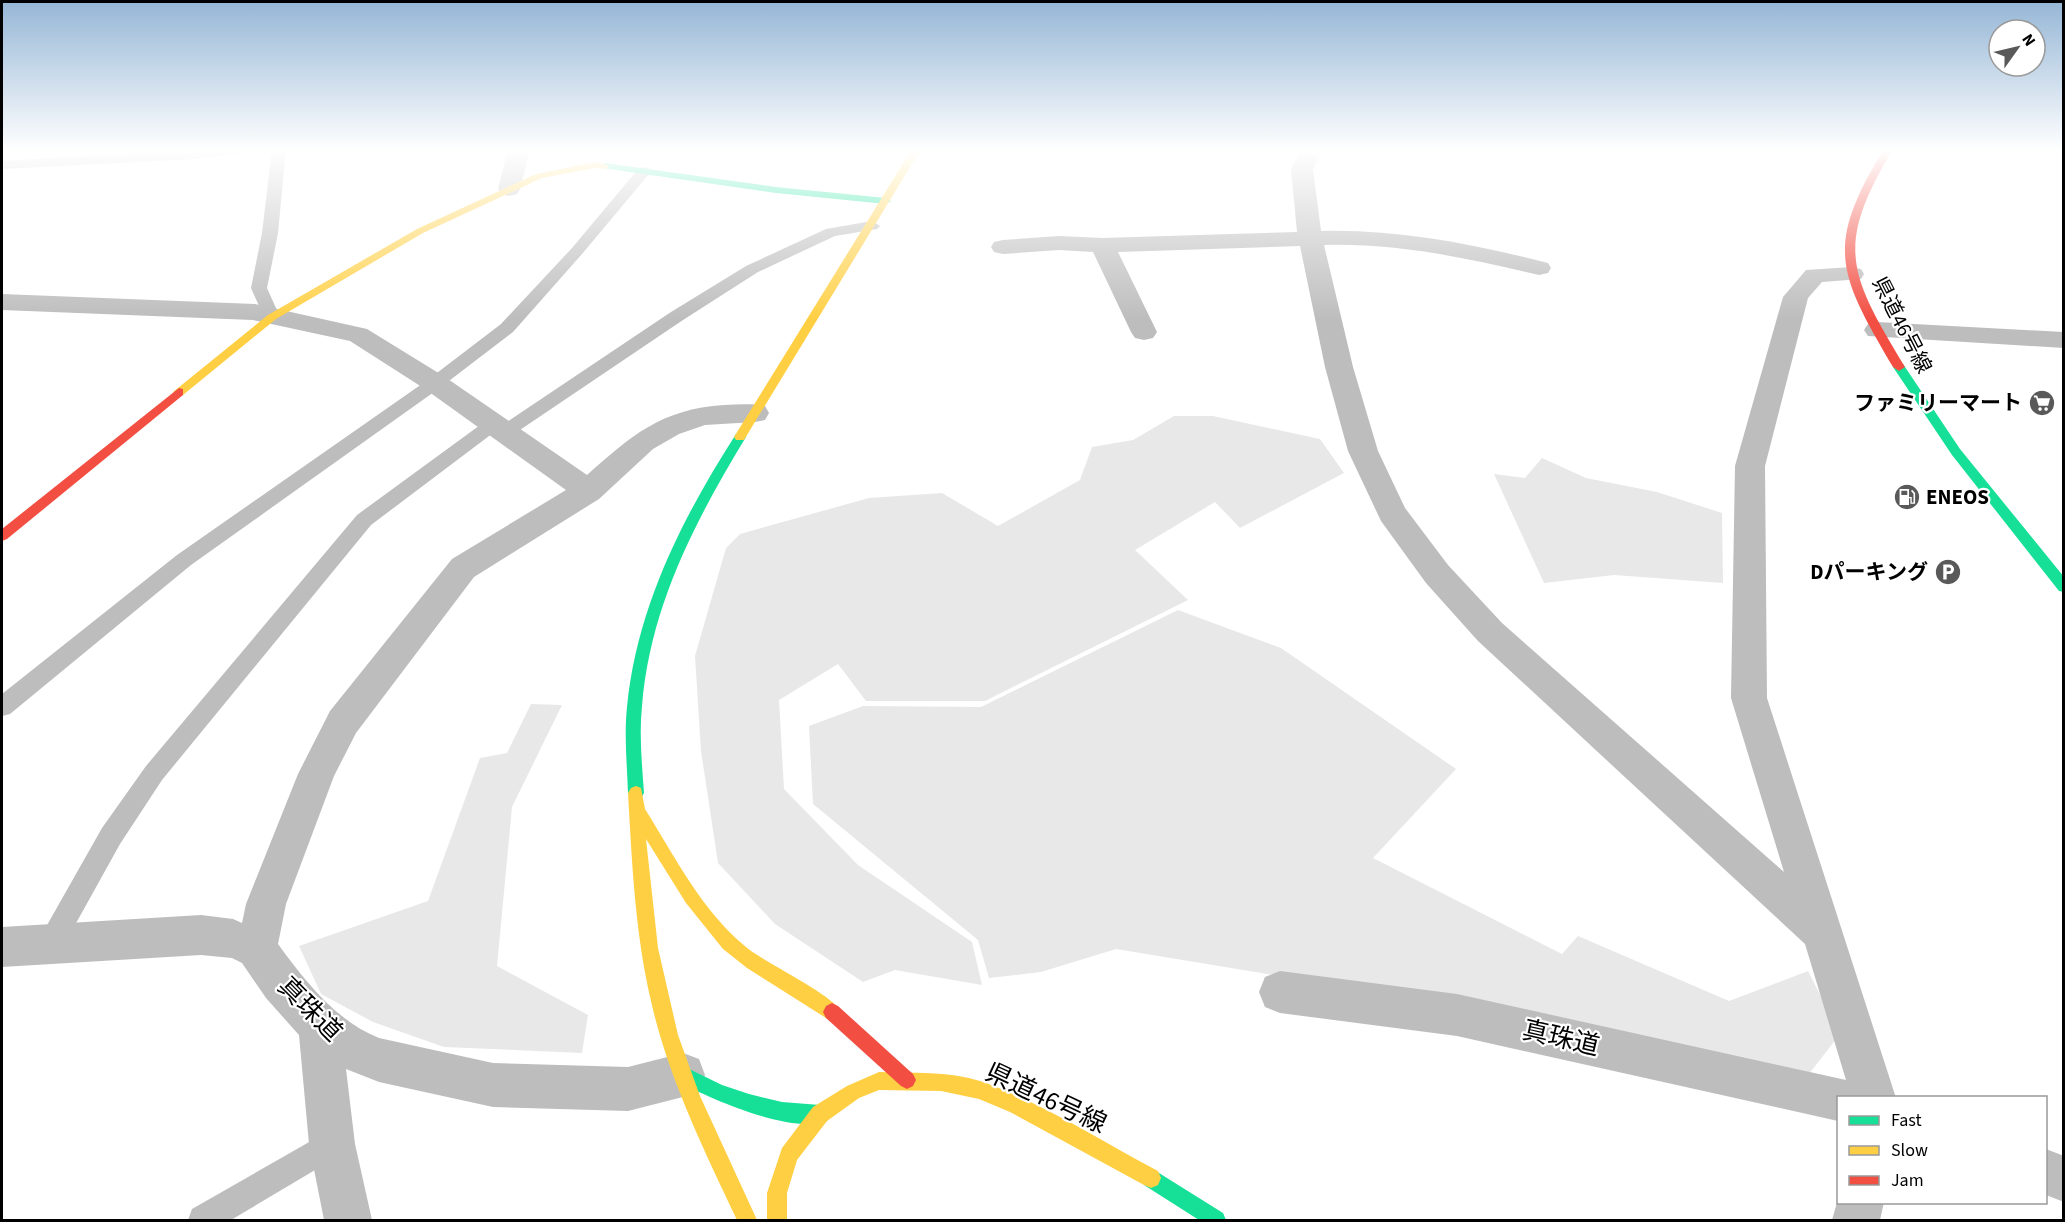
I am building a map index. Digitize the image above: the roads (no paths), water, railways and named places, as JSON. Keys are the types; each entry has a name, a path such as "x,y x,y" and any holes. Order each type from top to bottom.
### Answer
{"street":[{"path":"2,536 272,317 420,231 473,206"},
{"path":"747,1221 707,1136 683,1075 653,971 643,906 636,810 634,758 636,694 654,616 684,536 705,493 883,206"},
{"path":"1306,206 1310,238 1339,367 1363,451 1392,513 1437,574 1490,632 1822,932"},
{"name":"県道46号線","path":"1859,206 1849,255 1852,273 1895,365 1920,403 2064,587"},
{"path":"1003,247 1059,243 1102,245 1359,237 1466,250 1539,268"},
{"path":"1102,245 1144,332"},
{"path":"1852,273 1815,275 1796,297 1750,466 1749,698 1873,1096"},
{"path":"2,302 255,312 358,335 435,382 588,491"},
{"path":"1877,330 2064,340"},
{"path":"2,947 201,934 233,939 257,949 266,904 316,774 343,722 463,568 588,491 643,442 669,427 703,416 755,413"},
{"path":"636,810 699,908 729,943 750,960 831,1011 907,1080"},
{"name":"真珠道","path":"257,949 281,983 320,1026 350,1048 379,1060 493,1085 628,1089 683,1075"},
{"name":"真珠道","path":"1280,992 1457,1015 1837,1099"},
{"path":"320,1026 332,1144 348,1221"},
{"path":"683,1075 716,1094 745,1106 781,1113 820,1114"},
{"name":"県道46号線","path":"777,1221 777,1193 789,1155 820,1114 853,1092 879,1081 907,1080 941,1082 979,1090 1016,1105 1139,1171 1216,1221"},
{"path":"2047,1172 2064,1179"},
{"path":"1856,1221 1861,1204"}],"lane":[{"path":"272,317 259,288 273,206"},
{"path":"2,707 184,560 435,382 507,328 615,206"},
{"path":"51,943 111,836 154,773 363,520 499,428 752,269 831,232 872,225"},
{"path":"203,1221 332,1144"}],"place":[{"name":"ファミリーマート","path":"2042,403"},
{"name":"ENEOS","path":"1907,497"},
{"name":"Dパーキング","path":"1948,572"}]}
